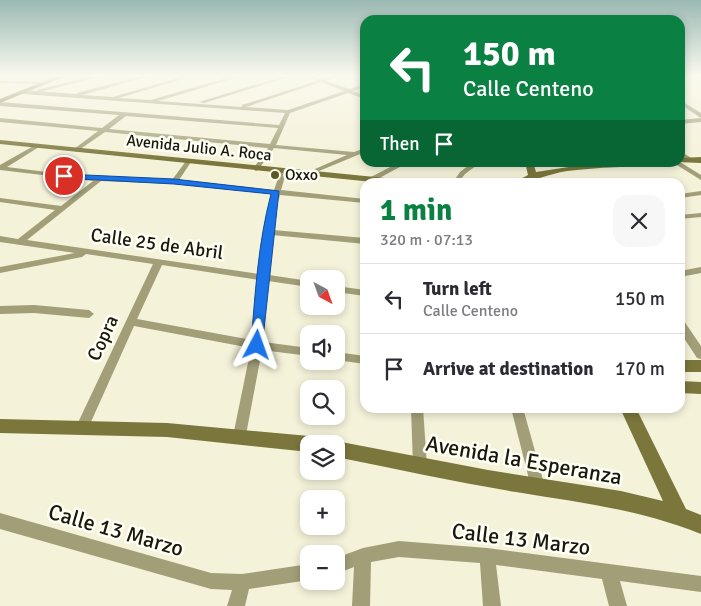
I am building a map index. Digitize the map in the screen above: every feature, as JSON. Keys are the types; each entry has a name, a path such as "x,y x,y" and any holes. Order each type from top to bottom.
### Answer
{"street":[{"path":"13,104 281,127"},
{"path":"76,150 142,104"},
{"path":"182,104 288,112 310,104"},
{"path":"240,108 251,104"},
{"path":"685,106 701,118"},
{"path":"256,169 273,146 288,112"},
{"path":"685,121 701,118"},
{"path":"0,120 354,154"},
{"name":"Avenida Julio A. Roca","path":"0,142 283,173 360,179"},
{"path":"0,168 37,146"},
{"path":"311,175 317,170 360,152"},
{"path":"685,156 691,160"},
{"path":"685,161 701,160"},
{"path":"174,182 188,162"},
{"path":"373,178 396,167"},
{"path":"459,178 471,167"},
{"path":"530,167 532,175"},
{"path":"527,178 555,170 596,167"},
{"path":"683,167 701,178"},
{"path":"0,168 98,180 174,182 360,200"},
{"path":"240,436 257,345 262,277 270,232 270,215 283,173"},
{"path":"19,242 98,180"},
{"path":"685,195 701,193"},
{"path":"0,200 61,208"},
{"path":"685,217 701,215"},
{"path":"270,232 360,241"},
{"name":"Calle 25 de Abril","path":"0,239 300,283"},
{"path":"0,270 90,252"},
{"name":"Copra","path":"80,429 159,261"},
{"path":"685,273 701,270"},
{"path":"345,290 360,292"},
{"path":"0,310 34,309 89,314"},
{"path":"130,321 257,345 300,351"},
{"path":"685,331 701,355"},
{"path":"345,357 360,359"},
{"path":"685,366 701,366"},
{"path":"685,388 701,388"},
{"path":"417,413 420,466"},
{"path":"518,413 538,487"},
{"path":"630,413 679,514"},
{"path":"0,426 167,430 300,443"},
{"name":"Avenida la Esperanza","path":"345,451 538,487 611,498 679,514 701,526"},
{"name":"Calle 13 Marzo","path":"0,521 211,581 242,582 300,573"},
{"name":"Calle 13 Marzo","path":"345,563 363,556 399,549 488,556 701,584"},
{"path":"361,606 363,556"},
{"path":"488,556 492,606"},
{"path":"609,573 618,606"},
{"path":"236,606 242,582"}],"place":[{"name":"Oxxo","path":"275,175"}],"route":[{"path":"64,176 98,180 174,182 276,192 270,215 270,232 262,277 257,345"}]}
